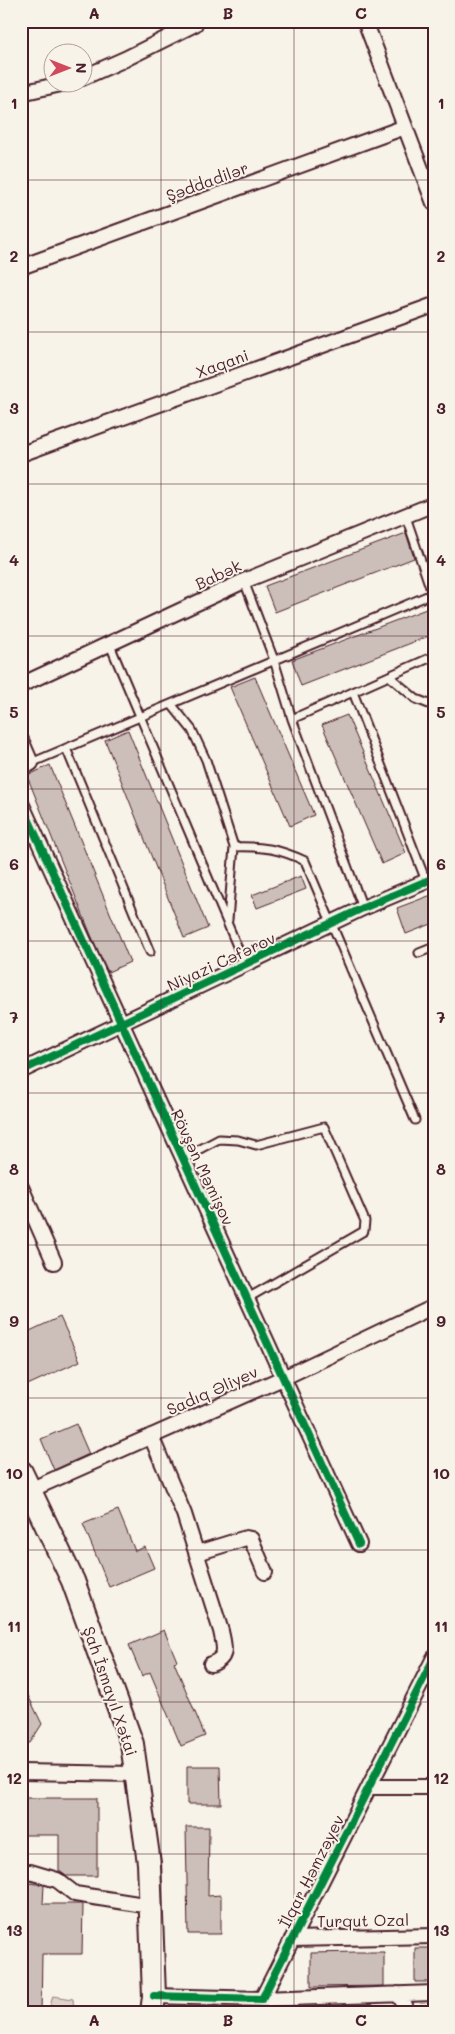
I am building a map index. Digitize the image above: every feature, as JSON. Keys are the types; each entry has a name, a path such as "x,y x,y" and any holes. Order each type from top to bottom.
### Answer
{"main road":[{"name":"Şah İsmayıl Xətai","path":"25,1481 73,1582 132,1744 149,1863 153,2004"}],"street":[{"path":"365,21 434,203"},
{"path":"92,74 125,59 193,22"},
{"path":"21,93 42,88"},
{"name":"Şəddadilər","path":"21,267 405,127"},
{"name":"Xaqani","path":"21,454 434,305"},
{"name":"Babək","path":"21,685 244,581 405,514 434,504"},
{"path":"21,740 26,766"},
{"name":"Rövşən Məmişov","path":"21,803 359,1544"},
{"name":"Niyazi Cəfərov","path":"21,1071 363,908 430,880"},
{"path":"21,1186 54,1262"},
{"name":"Sadıq Əliyev","path":"25,1481 151,1436 284,1377 434,1306"},
{"path":"151,1436 184,1514 224,1648 222,1656 218,1661 211,1664"},
{"path":"197,1553 246,1538 251,1539 265,1572"},
{"name":"İlqar Həmzəyev","path":"262,1999 434,1658"},
{"path":"21,1772 136,1774"},
{"path":"368,1788 434,1787"},
{"path":"21,1873 30,1872 57,1880 75,1894 150,1906"},
{"name":"Turqut Ozal","path":"292,1939 434,1936"},
{"path":"153,2004 434,1993"},
{"path":"398,1994 405,2005 406,2013"}],"lane":[{"path":"26,766 274,660 433,595 405,514"},
{"path":"244,581 274,660 292,720 363,908"},
{"path":"110,644 246,965"},
{"path":"292,720 434,656"},
{"path":"389,676 416,699 434,706"},
{"path":"353,692 430,880"},
{"path":"172,705 192,730 206,760 234,846 228,922"},
{"path":"66,748 150,952"},
{"path":"234,846 259,846 286,852 305,861 415,1120"},
{"path":"419,953 434,947"},
{"path":"183,1158 219,1138 238,1140 256,1145 324,1127 365,1221 364,1232 248,1298"}],"shaded area":[{"path":"53,1996 73,1999 74,2013 48,2013"}],"building":[{"path":"406,533 414,558 275,612 265,586"},
{"path":"434,606 434,634 301,686 292,660"},
{"path":"255,677 314,815 290,826 230,687"},
{"path":"347,715 406,853 382,864 322,725"},
{"path":"128,730 208,928 184,938 105,740"},
{"path":"50,765 130,962 108,972 91,935 27,776"},
{"path":"301,876 306,889 257,908 252,895"},
{"path":"434,894 434,923 406,934 397,908"},
{"path":"60,1317 80,1361 21,1388 21,1335"},
{"path":"76,1424 89,1454 54,1470 41,1439"},
{"path":"118,1510 135,1551 145,1547 154,1568 109,1587 83,1524"},
{"path":"164,1630 177,1661 174,1662 205,1736 181,1746 150,1672 142,1676 129,1645"},
{"path":"21,1681 42,1724 30,1743 21,1743"},
{"path":"187,1766 220,1766 221,1804 187,1804"},
{"path":"21,1798 97,1798 97,1876 66,1876 59,1871 59,1835 21,1835"},
{"path":"186,1827 209,1827 208,1896 221,1895 221,1934 188,1934"},
{"path":"21,1882 44,1885 43,1904 83,1904 82,1954 42,1954 41,2013 21,2013"},
{"path":"415,1948 434,1948 434,1982 415,1982"},
{"path":"384,1952 384,1986 311,1987 311,1953"}],"cycle path":[{"path":"21,803 359,1544"},
{"path":"21,1071 363,908 434,878"},
{"path":"154,1996 262,1999 434,1658"}]}
